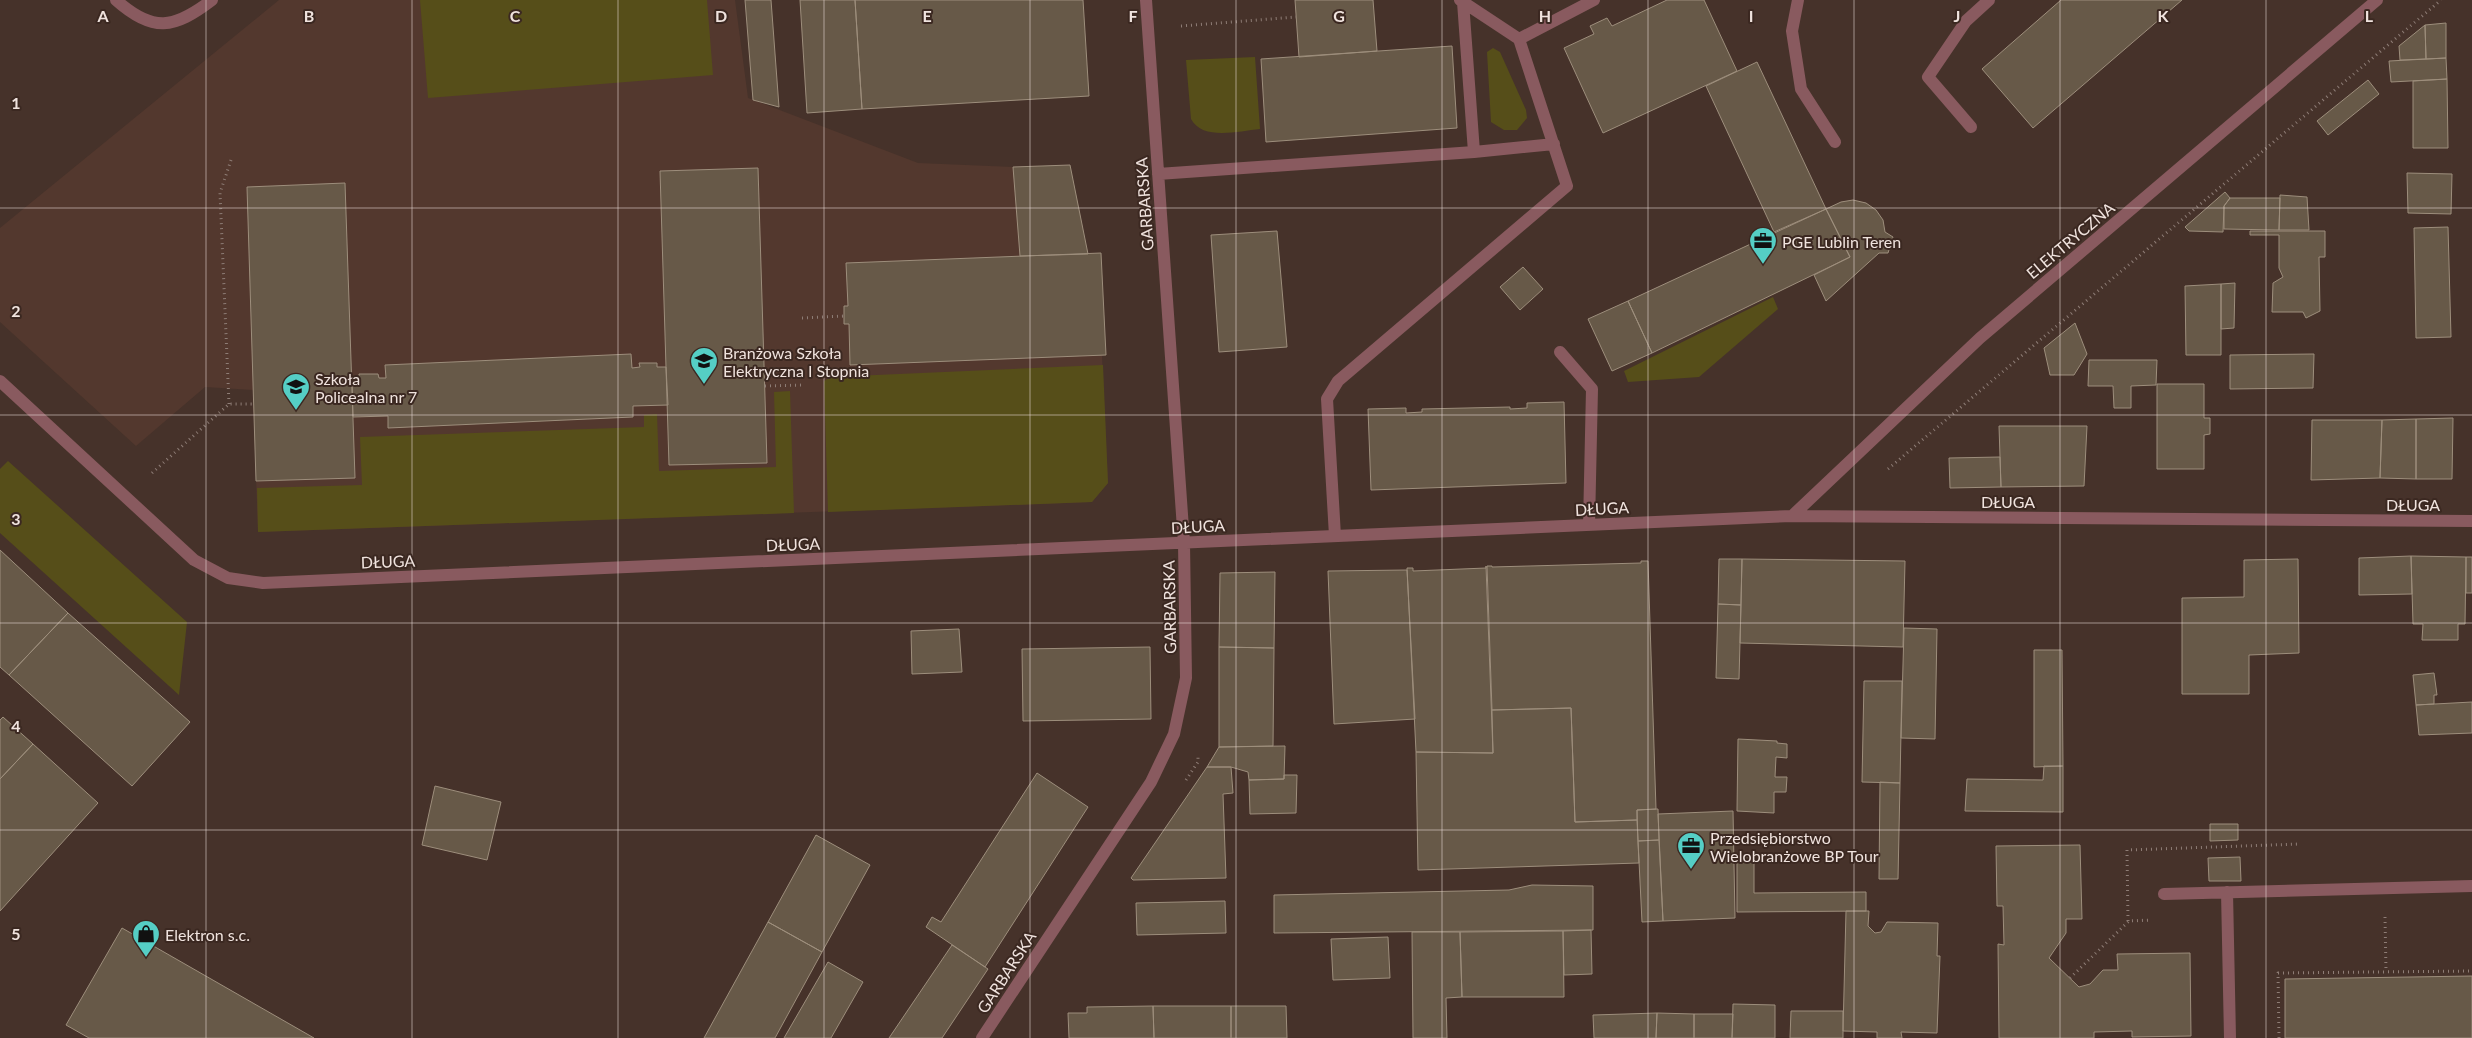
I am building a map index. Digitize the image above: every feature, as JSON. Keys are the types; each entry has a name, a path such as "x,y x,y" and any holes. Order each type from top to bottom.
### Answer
{"street":[{"path":"116,0 142,19 160,25 176,22 196,12 212,0"},
{"name":"GARBARSKA","path":"982,1038 1151,782 1174,734 1186,678 1184,543 1146,0"},
{"path":"1518,39 1594,0"},
{"path":"1798,0 1792,31 1801,89 1835,142"},
{"path":"1971,127 1928,77 1966,21 1989,0"},
{"name":"ELEKTRYCZNA","path":"1792,516 1980,338 2377,0"},
{"path":"1462,1 1474,152"},
{"path":"1335,536 1327,399 1338,382 1567,186 1518,39 1462,1"},
{"path":"1158,174 1474,152 1554,144"},
{"path":"1560,352 1592,389 1589,525"},
{"name":"DŁUGA","path":"0,381 194,560 228,578 263,583 1792,516 2472,521"},
{"path":"2164,894 2472,886"},
{"path":"2227,892 2230,1038"}],"path":[{"path":"1888,469 2441,0"},
{"path":"1180,26 1296,17"},
{"path":"229,404 220,193 232,157"},
{"path":"802,318 844,316"},
{"path":"765,386 805,385"},
{"path":"152,473 229,404 254,404"},
{"path":"2128,921 2127,850 2300,844"},
{"path":"2385,888 2386,972"},
{"path":"2070,978 2128,921 2158,920"},
{"path":"2279,1038 2278,973 2472,971"}],"shaded area":[{"path":"279,0 735,0 748,98 918,163 1013,167 1070,165 1088,253 1101,253 1106,355 1102,356 1108,483 1092,502 258,532 253,390 205,387 136,446 0,322 0,228"},
{"path":"420,0 707,0 713,75 428,98"},
{"path":"1493,48 1500,52 1526,110 1527,118 1517,130 1504,130 1491,122 1487,52"},
{"path":"1255,57 1260,129 1222,133 1204,130 1197,126 1191,119 1186,60"},
{"path":"1773,297 1778,309 1699,377 1628,382 1624,371"},
{"path":"1103,365 1108,483 1092,502 828,512 824,381 831,377"},
{"path":"790,391 794,513 258,532 257,488 362,485 360,437 644,427 644,415 657,414 659,471 776,467 774,392"},
{"path":"8,461 187,622 179,695 0,533 0,469"}],"building":[{"path":"745,0 771,0 779,107 753,100"},
{"path":"800,0 855,0 862,109 807,113"},
{"path":"855,0 1083,0 1089,96 862,109"},
{"path":"1295,0 1373,0 1377,51 1299,57"},
{"path":"1667,0 1704,0 1737,71 1603,133 1564,48 1594,34 1590,26 1607,18 1612,26"},
{"path":"2061,0 2182,0 2033,128 1982,69"},
{"path":"2446,23 2446,58 2426,59 2425,25"},
{"path":"2425,25 2426,59 2400,60 2399,46"},
{"path":"1452,46 1457,128 1266,142 1261,59"},
{"path":"2446,58 2447,79 2391,82 2389,61"},
{"path":"1757,62 1826,209 1774,232 1706,86"},
{"path":"2447,79 2448,148 2413,148 2413,81"},
{"path":"2368,80 2379,94 2328,135 2317,121"},
{"path":"1070,165 1088,254 1020,256 1013,167"},
{"path":"758,168 767,463 669,465 660,171"},
{"path":"2407,173 2452,174 2451,214 2408,213"},
{"path":"345,183 355,478 256,481 247,187"},
{"path":"2225,192 2230,198 2224,206 2223,232 2189,231 2185,227"},
{"path":"2280,195 2307,197 2309,230 2279,230"},
{"path":"2230,198 2280,198 2279,230 2224,229 2224,206"},
{"path":"1853,200 1866,203 1876,210 1883,220 1885,232 1893,237 1888,253 1879,253 1826,301 1814,275 1850,257 1826,209 1841,202"},
{"path":"1826,209 1850,257 1652,353 1628,301"},
{"path":"2448,227 2451,337 2416,338 2414,228"},
{"path":"1277,231 1287,347 1219,352 1211,235"},
{"path":"2250,231 2325,231 2325,257 2319,257 2320,311 2306,318 2303,312 2272,312 2273,283 2283,277 2279,268 2279,235 2250,235"},
{"path":"1101,253 1106,355 850,365 849,324 844,324 844,306 848,306 846,263"},
{"path":"1523,267 1543,289 1520,310 1500,287"},
{"path":"2235,283 2234,328 2221,329 2221,284"},
{"path":"2221,284 2221,355 2186,355 2185,286"},
{"path":"1628,301 1652,353 1612,371 1588,319"},
{"path":"2075,323 2087,354 2074,375 2050,375 2044,348"},
{"path":"631,354 632,368 640,367 639,363 657,363 657,367 666,367 668,405 633,406 633,417 388,428 388,416 353,417 352,379 359,378 359,374 378,374 379,378 386,378 385,365"},
{"path":"2314,354 2313,388 2230,389 2230,355"},
{"path":"2089,360 2157,360 2156,385 2131,386 2131,408 2114,408 2113,386 2088,386"},
{"path":"2157,384 2204,384 2204,418 2210,418 2210,434 2204,435 2204,469 2157,469"},
{"path":"1564,402 1566,483 1371,490 1368,409 1406,408 1406,413 1422,412 1422,409 1527,408 1527,403"},
{"path":"2453,418 2452,479 2416,479 2416,419"},
{"path":"2416,419 2416,479 2380,478 2382,420"},
{"path":"2312,420 2382,420 2380,478 2311,480"},
{"path":"1999,426 2087,426 2084,486 2001,487"},
{"path":"2000,457 2001,487 1950,488 1949,458"},
{"path":"0,550 68,613 9,675 0,667"},
{"path":"2411,556 2466,557 2465,624 2458,624 2458,640 2422,640 2423,624 2413,624"},
{"path":"2411,556 2412,594 2359,595 2359,558"},
{"path":"2466,557 2472,557 2472,593 2466,593"},
{"path":"1719,559 1742,559 1741,605 1718,604"},
{"path":"1742,559 1905,561 1903,647 1740,643"},
{"path":"2298,559 2299,653 2249,655 2249,694 2182,694 2182,598 2244,597 2244,560"},
{"path":"1641,561 1648,561 1656,809 1637,810 1637,820 1575,822 1571,708 1492,710 1487,566 1641,563"},
{"path":"1486,566 1493,753 1416,752 1407,568 1413,568 1413,571 1486,568"},
{"path":"1407,570 1415,719 1334,724 1328,571"},
{"path":"1275,572 1274,648 1219,647 1220,573"},
{"path":"1718,604 1741,605 1739,679 1716,678"},
{"path":"68,613 190,722 132,786 9,675"},
{"path":"1904,628 1937,629 1935,739 1901,738"},
{"path":"959,629 962,672 912,674 911,631"},
{"path":"1150,647 1151,719 1023,721 1022,649"},
{"path":"1219,647 1274,648 1273,746 1219,747"},
{"path":"2034,650 2062,650 2063,766 2034,767"},
{"path":"2434,673 2437,695 2434,695 2434,704 2416,705 2413,675"},
{"path":"1864,681 1902,681 1900,783 1862,782"},
{"path":"2472,702 2472,733 2419,735 2416,705"},
{"path":"1571,708 1575,822 1637,820 1639,863 1418,870 1416,752 1493,753 1492,710"},
{"path":"3,717 33,744 0,779 0,720"},
{"path":"1738,739 1777,741 1777,743 1787,744 1787,758 1776,757 1775,777 1787,777 1786,792 1774,792 1774,813 1737,811"},
{"path":"33,744 98,803 0,911 0,779"},
{"path":"1285,746 1284,779 1249,780 1248,772 1231,767 1207,767 1219,747"},
{"path":"2044,766 2063,766 2063,812 1965,811 1967,779 2043,780"},
{"path":"1207,767 1231,767 1233,793 1223,794 1226,878 1133,880 1131,878"},
{"path":"1037,773 1088,807 985,967 926,927 932,917 941,922"},
{"path":"1284,775 1297,775 1296,813 1250,814 1249,780 1284,779"},
{"path":"1880,782 1900,783 1898,879 1879,879"},
{"path":"435,786 501,802 487,860 422,845"},
{"path":"1658,809 1659,840 1638,841 1637,810"},
{"path":"1733,811 1735,918 1663,921 1658,814"},
{"path":"2210,824 2238,824 2238,840 2210,841"},
{"path":"816,835 870,865 822,952 768,922"},
{"path":"1659,840 1663,921 1642,922 1638,841"},
{"path":"2080,845 2082,919 2066,919 2066,933 2049,958 2079,987 2090,984 2103,970 2118,970 2117,954 2190,953 2191,1036 2132,1037 2132,1031 2094,1032 2094,1038 1999,1038 1998,944 2004,945 2003,906 1997,906 1996,846"},
{"path":"1737,857 1754,857 1754,893 1866,892 1866,911 1737,912"},
{"path":"2240,857 2241,881 2209,881 2208,858"},
{"path":"1532,885 1593,886 1593,930 1274,933 1274,895 1509,890"},
{"path":"1225,901 1226,933 1137,935 1136,903"},
{"path":"1846,911 1869,911 1868,926 1875,933 1881,932 1887,922 1938,923 1937,956 1940,956 1937,1033 1901,1032 1902,1038 1877,1038 1877,1032 1843,1031"},
{"path":"768,922 822,952 775,1038 704,1038"},
{"path":"122,928 314,1038 89,1038 66,1025"},
{"path":"1591,930 1592,974 1564,975 1563,931"},
{"path":"1563,931 1564,997 1462,997 1460,932"},
{"path":"1412,932 1460,932 1462,997 1446,998 1447,1038 1413,1038"},
{"path":"1388,937 1390,978 1333,980 1331,939"},
{"path":"952,945 988,969 942,1038 889,1038"},
{"path":"828,962 863,982 831,1038 784,1038"},
{"path":"2472,976 2472,1038 2285,1038 2285,979"},
{"path":"1733,1004 1775,1005 1775,1038 1732,1038"},
{"path":"1153,1006 1231,1006 1231,1038 1154,1038"},
{"path":"1153,1006 1154,1038 1069,1038 1068,1013 1087,1013 1087,1007"},
{"path":"1231,1006 1286,1006 1287,1038 1231,1038"},
{"path":"1791,1011 1843,1011 1843,1038 1790,1038"},
{"path":"1657,1013 1656,1038 1594,1038 1593,1015"},
{"path":"1657,1013 1694,1014 1694,1038 1656,1038"},
{"path":"1694,1014 1733,1014 1732,1038 1694,1038"}],"place":[{"name":"PGE Lublin Teren","path":"1763,265"},
{"name":"Branżowa Szkoła Elektryczna I Stopnia","path":"704,385"},
{"name":"Szkoła Policealna nr 7","path":"296,411"},
{"name":"Przedsiębiorstwo Wielobranżowe BP Tour","path":"1691,870"},
{"name":"Elektron s.c.","path":"146,958"}]}
